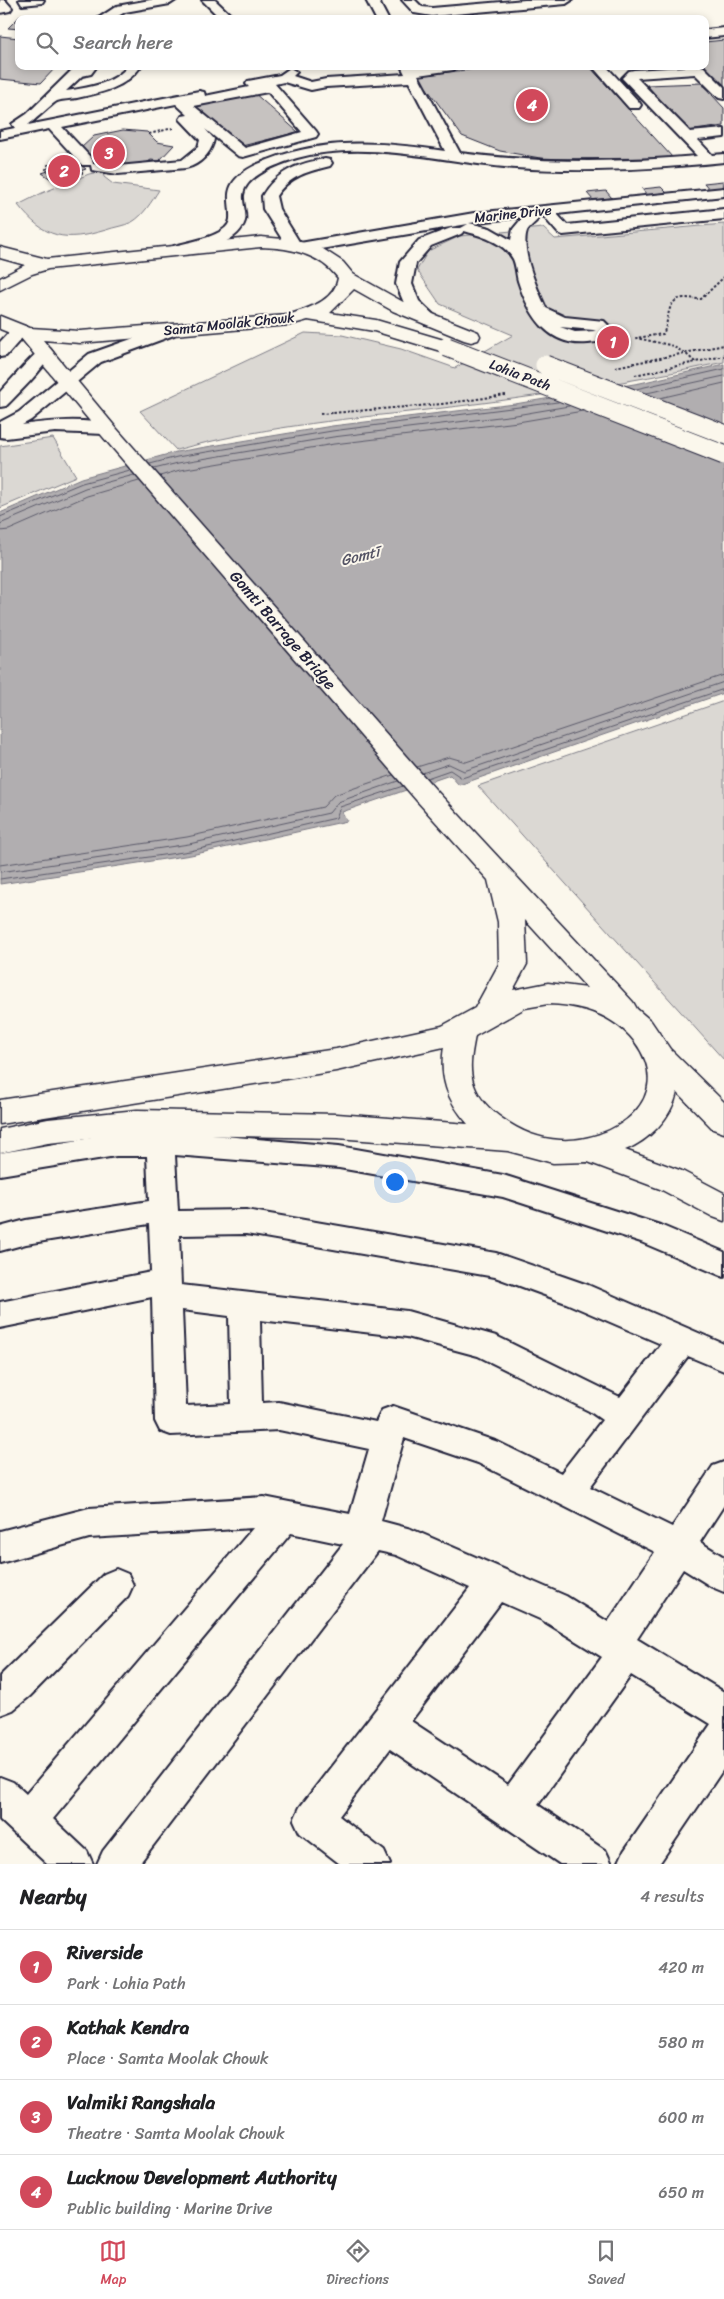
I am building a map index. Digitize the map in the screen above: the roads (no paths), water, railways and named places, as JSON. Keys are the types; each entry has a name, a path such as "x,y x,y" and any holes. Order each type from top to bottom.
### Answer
{"main road":[{"path":"0,285 26,270 47,264 246,243 298,246 328,258 339,266 347,278"},
{"path":"0,252 13,257 47,264"},
{"name":"Lohia Path","path":"347,278 399,307 489,343"},
{"name":"Samta Moolak Chowk","path":"12,329 80,337 276,321 309,315 324,309 345,290 347,278"},
{"name":"Lohia Path","path":"309,315 376,326 447,347 724,455"},
{"name":"Gomti Barrage Bridge","path":"12,329 44,353 68,380 105,429 139,465 426,795 639,1027"},
{"name":"Lohia Path","path":"526,357 724,434"},
{"path":"486,1014 513,964 512,922 500,877"},
{"path":"0,1112 349,1058 462,1030 508,1002 535,995 563,994 600,1004 617,1011 639,1027 660,1057 724,1121"},
{"path":"462,1030 457,1061 458,1083 468,1104 485,1123 509,1139"},
{"path":"0,1141 48,1131 137,1122 337,1126 509,1139 562,1152 590,1150 620,1141 643,1126 658,1105 664,1081 660,1057"},
{"path":"590,1150 671,1180 724,1208"}],"street":[{"path":"25,0 26,2 38,0"},
{"path":"111,15 121,9 170,0"},
{"path":"212,0 225,15"},
{"path":"372,0 380,15"},
{"path":"408,0 418,10 432,12 566,0"},
{"path":"0,2 6,8 0,9"},
{"path":"709,34 724,32"},
{"path":"22,127 77,73 87,70"},
{"path":"53,97 92,91 113,84 125,78 132,70"},
{"path":"0,135 22,127 277,73 286,72 311,86 424,70"},
{"path":"602,70 646,118"},
{"path":"671,70 634,74 629,78 708,159"},
{"path":"699,70 724,96"},
{"path":"0,128 52,124 165,102 286,72"},
{"path":"410,72 455,156"},
{"path":"272,87 311,134 244,153 183,104 272,87"},
{"path":"52,124 92,164 118,170 186,164 205,149 207,139 193,123 165,102"},
{"path":"687,137 724,133"},
{"path":"180,249 228,234 238,220 235,194 240,183 259,169 286,156 318,150 357,147 397,149 557,166 724,158"},
{"path":"672,147 697,173"},
{"path":"298,246 272,209 269,196 273,188 286,177 321,164 347,161 389,161 525,175 591,177 697,173 724,170"},
{"name":"Marine Drive","path":"298,246 474,218 724,192"},
{"name":"Marine Drive","path":"431,320 412,304 404,284 408,262 425,243 457,230 530,219 724,201"},
{"path":"552,217 563,230 724,214"},
{"path":"530,219 519,234 521,258 534,300 540,312"},
{"path":"469,228 485,231 500,238 521,258"},
{"path":"0,352 12,329"},
{"path":"0,429 25,416 95,358 136,341 168,331"},
{"path":"0,402 18,385 44,353"},
{"path":"0,434 34,427 70,425 105,429"},
{"path":"161,1144 171,1421 279,1416 387,1439"},
{"path":"0,1164 116,1145 161,1144 188,1144 339,1157 502,1186 650,1233 724,1265"},
{"path":"0,1239 26,1232 164,1217 246,1222 496,1265 577,1294 724,1358"},
{"path":"0,1315 166,1289 244,1305 408,1324 485,1345 600,1401 624,1416"},
{"path":"244,1305 246,1417"},
{"path":"566,1492 682,1340"},
{"path":"116,1864 366,1533 393,1420 487,1452 678,1547 724,1576"},
{"path":"512,1810 620,1648 678,1547 724,1477"},
{"path":"0,1547 89,1523 264,1512 400,1540 554,1608 724,1712"},
{"path":"28,1821 284,1516"},
{"path":"371,1864 313,1820 495,1582"},
{"path":"0,1697 18,1684 116,1585"},
{"path":"386,1725 594,1864"},
{"path":"637,1864 724,1736"},
{"path":"0,1795 74,1864"}],"water":[{"name":"Gomtī","path":"724,364 724,693 459,785 450,775 342,812 347,821 191,855 0,884 0,513 81,478 176,452 332,426 515,404 640,383"}],"place":[{"name":"Lucknow Development Authority","path":"532,105"},
{"name":"Valmiki Rangshala","path":"109,153"},
{"name":"Kathak Kendra","path":"64,171"},
{"name":"Riverside","path":"613,342"}]}
